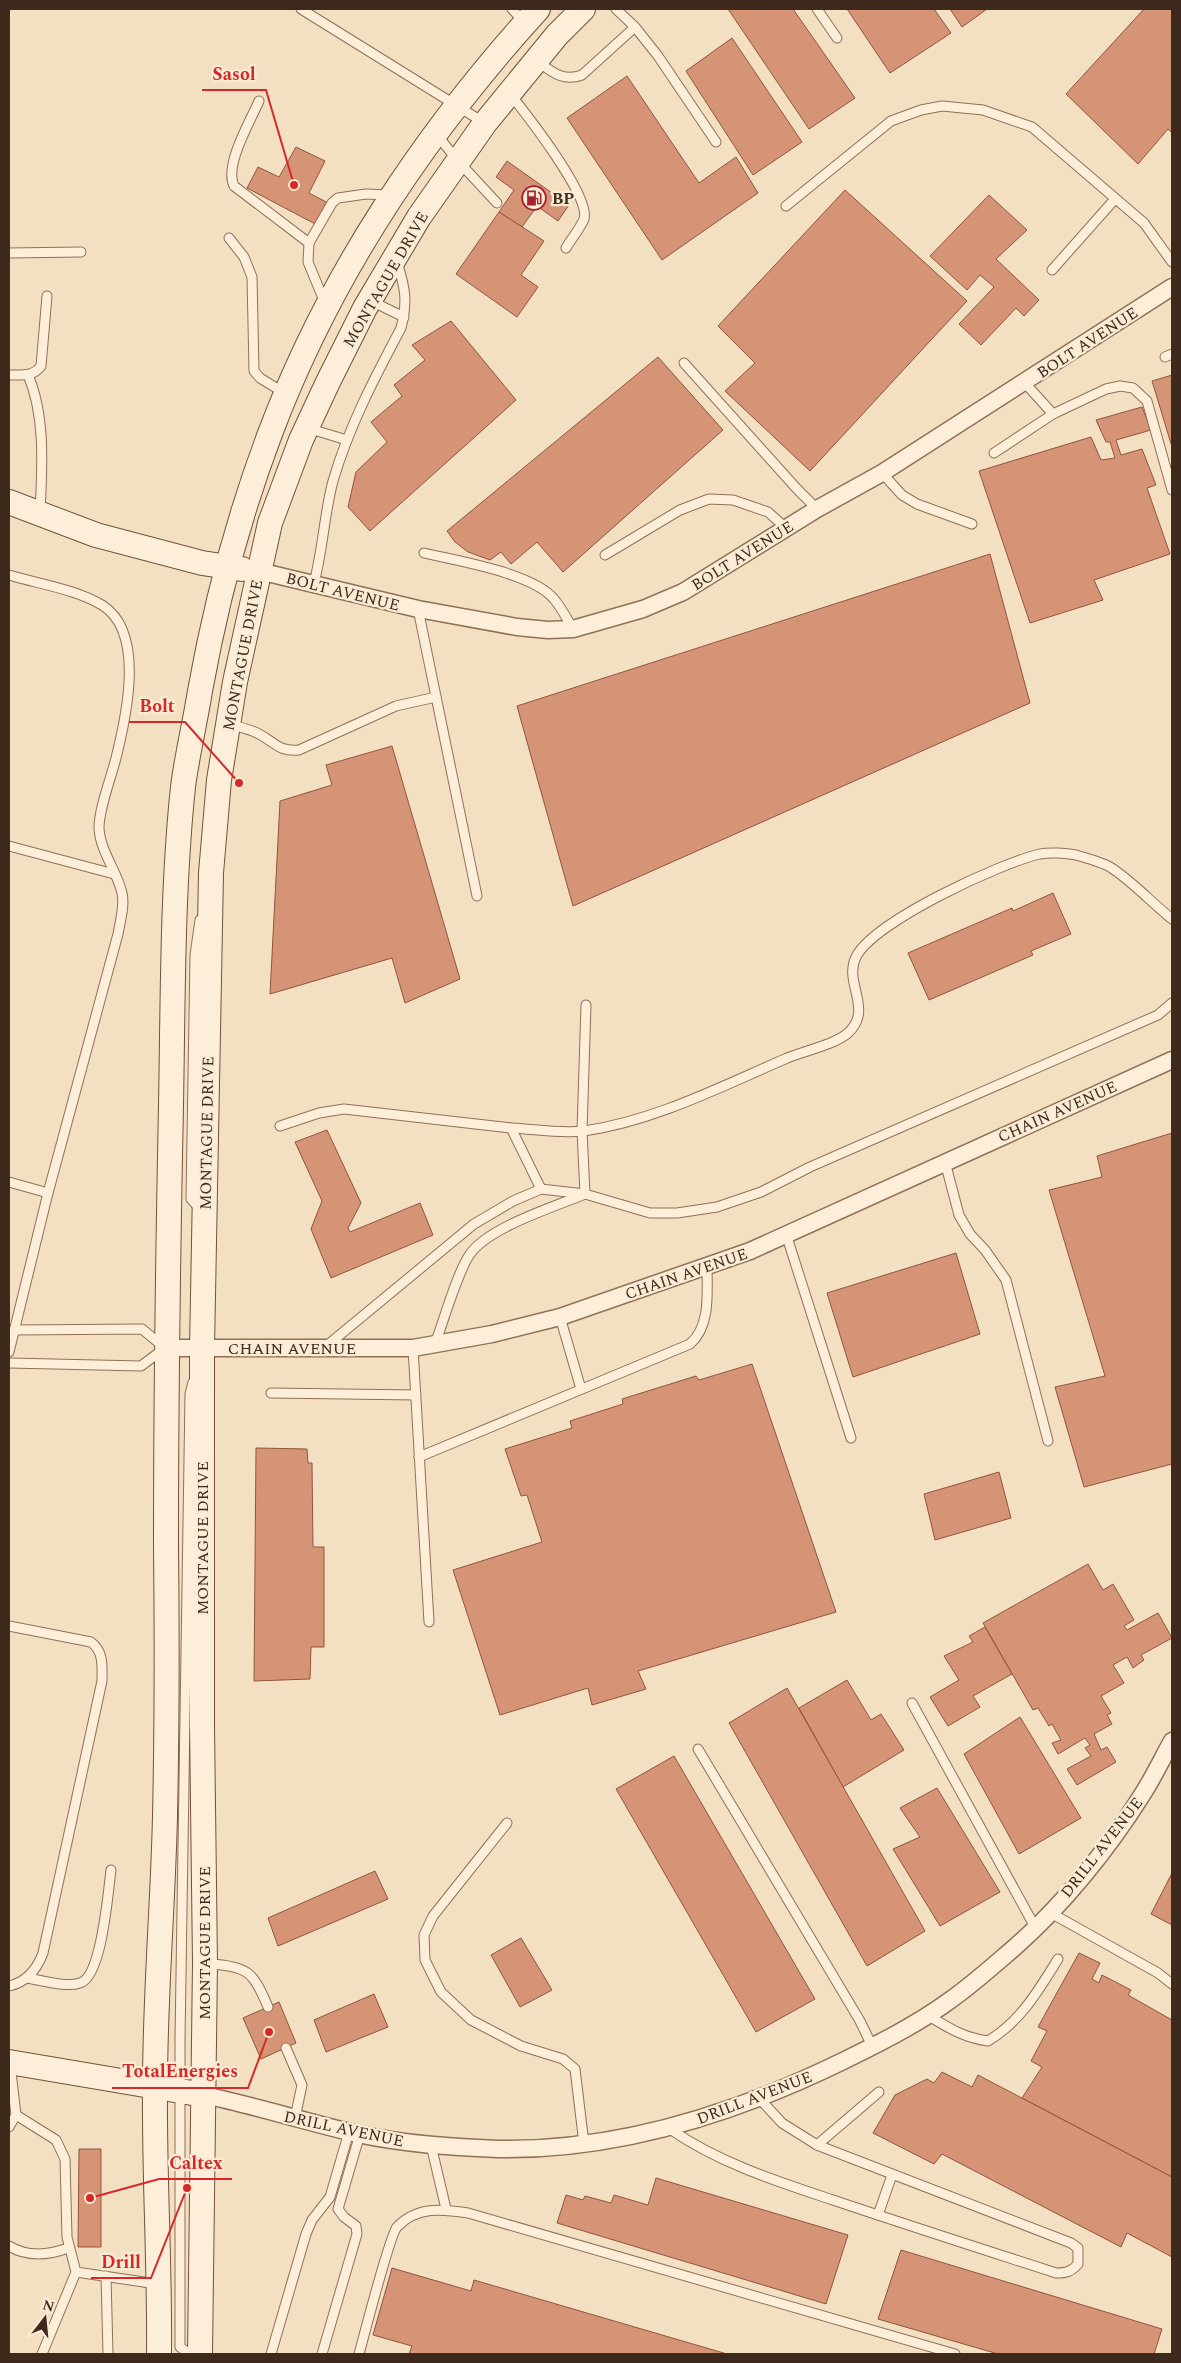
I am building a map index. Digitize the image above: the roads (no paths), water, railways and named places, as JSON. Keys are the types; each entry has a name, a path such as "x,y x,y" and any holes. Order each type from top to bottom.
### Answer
{"main road":[{"name":"MONTAGUE DRIVE","path":"200,2354 205,1963 202,1726 202,1348 211,873 219,780 228,724 270,523 306,428 370,301 419,217 485,122 536,60 583,9"},
{"name":"MONTAGUE DRIVE","path":"159,2354 160,2284 155,2087 165,1817 165,1348 174,933 183,791 204,671 227,566 247,498 286,394 327,308 393,195 435,133 458,105 525,13"},
{"path":"9,502 96,535 202,563 259,571"},
{"path":"10,2062 204,2095"}],"street":[{"name":"BOLT AVENUE","path":"259,571 418,609 517,627 548,630 572,629 643,609 683,592 817,509 882,473 1172,287"},
{"name":"CHAIN AVENUE","path":"165,1348 413,1348 492,1334 560,1317 750,1250 1172,1060"},
{"name":"DRILL AVENUE","path":"204,2095 232,2100 354,2133 431,2145 499,2149 546,2148 584,2144 670,2129 759,2098 796,2084 872,2046 928,2015 950,2001 1017,1946 1080,1881 1143,1795 1172,1741"}],"lane":[{"path":"301,9 485,122"},
{"path":"616,9 635,27 658,56 716,142"},
{"path":"818,9 837,38"},
{"path":"536,60 561,77 572,79 582,75 635,27"},
{"path":"510,92 574,185 583,208 584,218 566,248"},
{"path":"259,101 235,155 230,178 234,186 309,243"},
{"path":"786,206 891,121 921,110 942,106 983,110 1032,127 1144,223 1172,262"},
{"path":"435,133 497,203"},
{"path":"327,308 308,262 309,243 332,203 338,198 366,194 393,195"},
{"path":"1052,270 1115,199"},
{"path":"229,238 244,257 252,277 254,371 260,378 286,394"},
{"path":"9,253 81,252"},
{"path":"314,583 321,555 333,482 347,440 365,396 401,328 404,317 407,300 396,256"},
{"path":"9,375 28,375 36,372 43,359 47,296"},
{"path":"370,301 404,317"},
{"path":"684,363 817,509"},
{"path":"28,375 33,388 40,423 40,514"},
{"path":"1024,382 1053,414"},
{"path":"994,452 1053,414 1106,389 1120,386 1133,388 1147,401 1172,490"},
{"path":"306,428 347,440"},
{"path":"882,473 902,495 917,504 972,524"},
{"path":"605,555 680,510 709,499 733,500 768,512 786,528"},
{"path":"424,553 494,570 534,585 554,598 572,629"},
{"path":"9,574 90,599 104,606 115,616 128,642 129,670 121,736 99,828 102,844 122,894 118,934 48,1193 9,1352"},
{"path":"418,609 476,896"},
{"path":"228,724 259,734 276,747 289,751 299,750 396,706 436,697"},
{"path":"9,846 114,874"},
{"path":"280,1126 319,1113 344,1109 511,1128 582,1131 622,1123 667,1108 800,1052 839,1039 848,1033 859,1018 860,1002 852,972 853,965 866,943 882,929 941,895 1012,864 1041,854 1076,855 1110,867 1172,919"},
{"path":"322,1349 474,1224 513,1201 541,1189 585,1194 650,1213 677,1213 716,1207 761,1192 810,1167 1158,1015 1172,1003"},
{"path":"585,1194 582,1131 586,1005"},
{"path":"511,1128 541,1189"},
{"path":"945,1162 959,1215 970,1234 985,1250 1006,1280 1048,1441"},
{"path":"9,1182 48,1193"},
{"path":"436,1344 466,1263 475,1248 508,1227 585,1194"},
{"path":"786,1234 851,1438"},
{"path":"419,1457 690,1344 700,1336 703,1325 707,1295 707,1266"},
{"path":"560,1317 581,1389"},
{"path":"9,1363 141,1366 165,1348 142,1329 14,1330"},
{"path":"190,2354 180,2347 180,2091 190,1394 202,1348"},
{"path":"413,1348 429,1622"},
{"path":"271,1393 416,1395"},
{"path":"9,1626 91,1642 98,1648 102,1657 102,1681 43,1953 38,1966 26,1978 9,1986"},
{"path":"912,1703 1035,1927"},
{"path":"698,1749 860,2020 872,2046"},
{"path":"507,1823 433,1916 424,1935 425,1960 441,1992 471,2020 521,2046 563,2060 574,2069 584,2144"},
{"path":"26,1978 74,1985 83,1983 88,1978 94,1968 101,1940 111,1870"},
{"path":"1049,1912 1158,1973 1172,1984"},
{"path":"928,2015 957,2033 973,2040 988,2041 1012,2025 1026,2009 1058,1959"},
{"path":"205,1963 240,1967 258,1983 268,2007"},
{"path":"286,2048 302,2084 295,2118"},
{"path":"9,2127 16,2115 10,2062"},
{"path":"817,2145 879,2092"},
{"path":"670,2129 693,2145 722,2159 778,2181 878,2215 1056,2273 1066,2273 1073,2270 1078,2264 1078,2248 1071,2243 817,2145 782,2122 759,2098"},
{"path":"16,2115 56,2140 65,2159 68,2248 76,2272 42,2354"},
{"path":"271,2354 306,2234 312,2220 330,2197 354,2133"},
{"path":"322,2354 357,2234 356,2226 344,2217 338,2209 354,2133"},
{"path":"431,2145 446,2209"},
{"path":"878,2215 892,2175"},
{"path":"359,2354 395,2228 414,2214 426,2210 446,2209 468,2213 955,2354"},
{"path":"9,2246 35,2255 68,2248"},
{"path":"76,2272 160,2284"},
{"path":"106,2276 108,2354"}],"place":[{"name":"Sasol","path":"294,185"},
{"name":"BP","path":"534,198"},
{"name":"Bolt","path":"239,783"},
{"name":"TotalEnergies","path":"269,2032"},
{"name":"Drill","path":"187,2188"},
{"name":"Caltex","path":"90,2198"}]}
